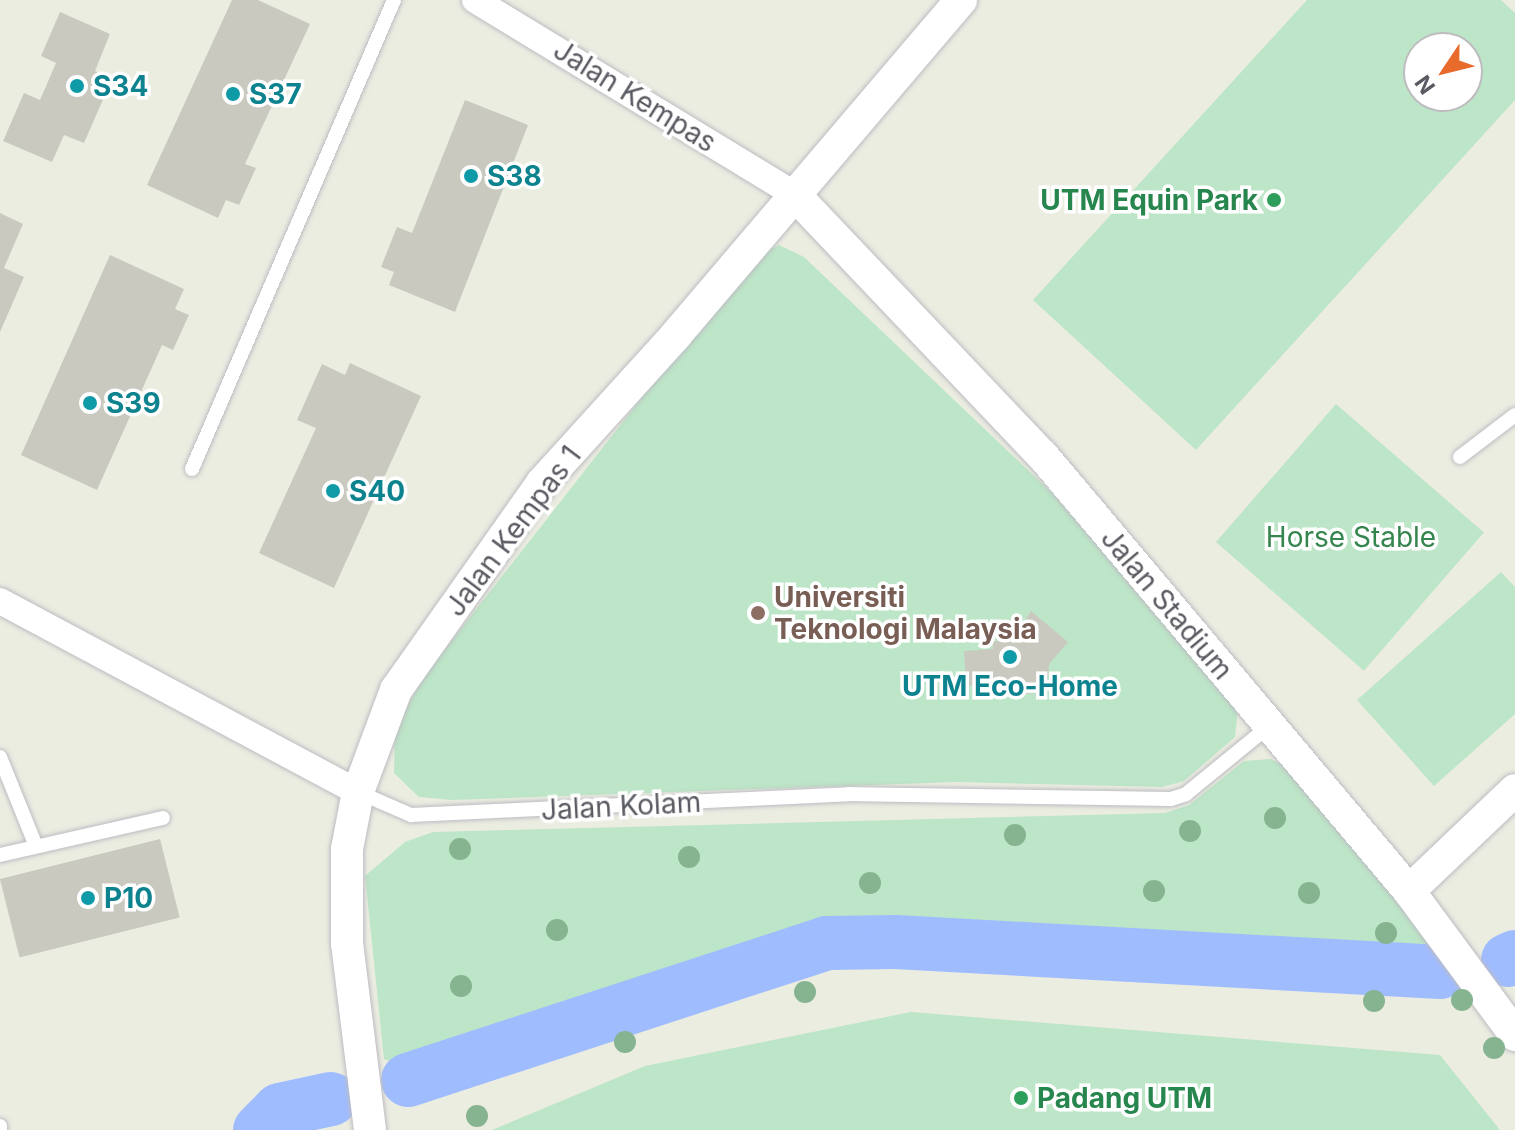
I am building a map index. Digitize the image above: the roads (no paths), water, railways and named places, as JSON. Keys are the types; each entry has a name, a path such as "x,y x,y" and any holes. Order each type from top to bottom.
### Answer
{"street":[{"name":"Jalan Kempas","path":"475,0 794,194"},
{"name":"Jalan Kempas 1","path":"370,1130 347,944 347,849 358,792 396,690 542,483 794,194 952,3"},
{"name":"Jalan Stadium","path":"794,194 1043,456 1409,891 1515,1035"},
{"name":"Jalan Kolam","path":"0,601 358,792"},
{"path":"1409,891 1515,790"}],"lane":[{"path":"192,469 394,0"},
{"path":"1460,457 1515,415"},
{"name":"Jalan Kolam","path":"358,792 411,815 849,794 1171,799 1186,794 1270,725"},
{"path":"0,757 36,846"},
{"path":"0,855 163,818"}],"waterway":[{"path":"408,1080 827,943 895,942 1440,972"},
{"path":"1508,960 1515,957"},
{"path":"260,1130 280,1110 331,1099"}],"place":[{"name":"S34","path":"77,86"},
{"name":"S37","path":"233,94"},
{"name":"S38","path":"471,176"},
{"name":"UTM Equin Park","path":"1274,200"},
{"name":"S39","path":"90,403"},
{"name":"S40","path":"333,491"},
{"name":"Universiti Teknologi Malaysia","path":"758,613"},
{"name":"UTM Eco-Home","path":"1010,657"},
{"name":"P10","path":"88,898"},
{"name":"Padang UTM","path":"1021,1098"}],"park label":[{"name":"Horse Stable","path":"1351,537"}]}
